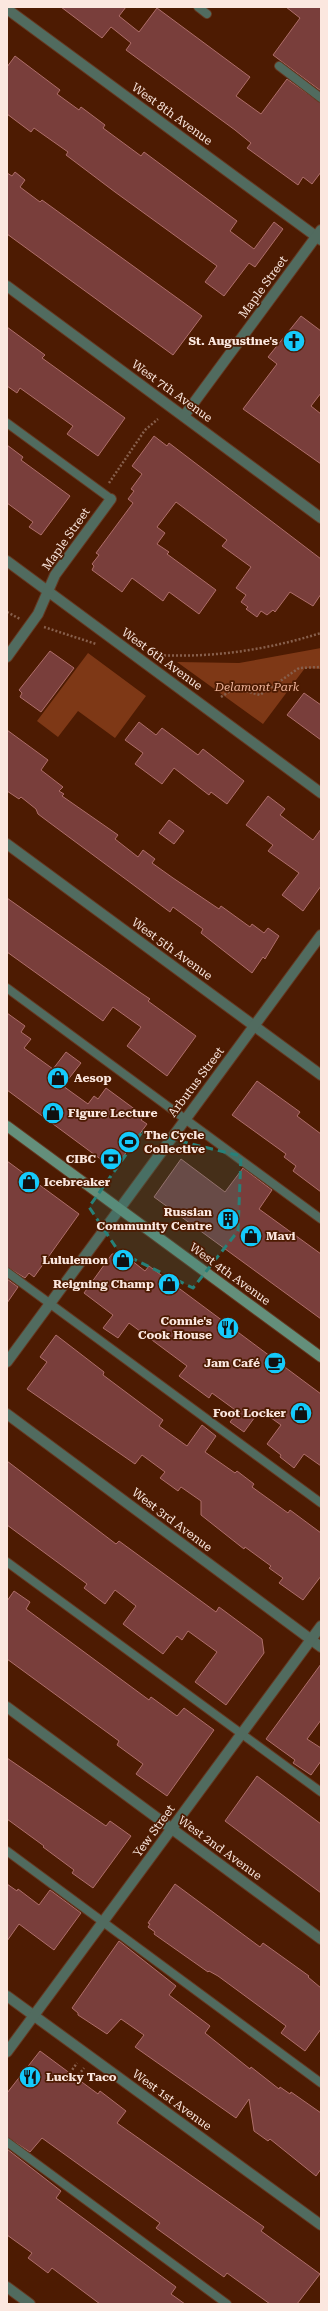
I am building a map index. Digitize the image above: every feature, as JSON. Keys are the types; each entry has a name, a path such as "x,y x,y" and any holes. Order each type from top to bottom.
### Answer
{"main road":[{"name":"West 4th Avenue","path":"7,1126 321,1357"}],"street":[{"name":"West 8th Avenue","path":"7,8 319,235"},
{"name":"Maple Street","path":"184,416 319,235"},
{"name":"West 7th Avenue","path":"7,286 321,518"},
{"name":"Maple Street","path":"7,657 38,614 55,575 106,496"},
{"name":"West 6th Avenue","path":"7,561 321,793"},
{"name":"West 5th Avenue","path":"7,844 321,1075"},
{"name":"Arbutus Street","path":"7,1362 120,1210 134,1187 321,935"},
{"name":"West 3rd Avenue","path":"7,1414 321,1647"},
{"name":"Yew Street","path":"7,2052 321,1626"},
{"name":"West 2nd Avenue","path":"7,1707 321,1939"},
{"name":"West 1st Avenue","path":"7,1996 321,2225"},
{"path":"7,2287 30,2304"}],"lane":[{"path":"198,7 207,14"},
{"path":"279,66 321,98"},
{"path":"7,423 106,496"},
{"path":"7,988 321,1218"},
{"path":"7,1272 321,1503"},
{"path":"7,1562 321,1792"},
{"path":"7,1851 321,2083"},
{"path":"7,2142 228,2304"}],"path":[{"path":"106,496 145,430 158,419"},
{"path":"7,612 21,619"},
{"path":"43,627 88,642"},
{"path":"163,655 193,656 246,652 285,644 321,634"},
{"path":"221,697 235,688 253,695 264,694 289,673 299,668 321,667"},
{"path":"70,2073 77,2063"},
{"path":"76,2078 84,2068"}],"highlighted area":[{"path":"142,1132 241,1156 238,1231 193,1288 119,1252 89,1207"}],"green space":[{"name":"Delamont Park","path":"321,648 321,669 305,668 263,724 177,662 239,663"},
{"path":"88,653 146,696 115,738 78,711 58,737 37,721"}],"building":[{"path":"61,7 126,7 119,16 139,32 157,8 250,77 236,96 261,114 287,79 321,103 321,172 312,184 303,177 298,185 247,148 251,143 235,130 126,50 131,43 111,27 102,38"},
{"path":"286,7 321,7 321,91 273,55 300,18"},
{"path":"15,56 60,90 57,94 79,110 81,107 105,125 103,128 141,156 144,152 237,221 230,231 254,249 274,222 283,229 255,267 249,263 224,296 205,282 217,266 66,155 68,152 34,128 31,132 7,114 7,67"},
{"path":"15,172 25,180 20,187 40,202 42,200 202,316 173,355 7,234 7,173 12,176"},
{"path":"301,316 321,331 321,393 311,406 321,414 321,464 243,409 277,364 268,357"},
{"path":"7,327 45,355 42,358 125,418 98,456 67,434 73,426 20,388 17,393 7,386"},
{"path":"154,436 167,446 169,443 321,559 321,594 313,606 290,592 275,612 273,610 267,615 261,611 257,617 246,609 248,607 241,602 246,595 236,588 251,567 222,546 227,540 176,502 157,527 165,533 157,544 169,552 167,554 216,590 199,614 169,592 163,601 132,578 122,592 92,570 94,566 92,564 99,555 96,553 133,503 128,499 134,491 131,489 142,474 132,466"},
{"path":"7,445 23,457 21,460 70,496 41,535 29,527 33,522 7,503"},
{"path":"50,651 74,668 41,712 20,697 22,693 19,690"},
{"path":"304,693 321,705 321,740 287,715"},
{"path":"139,722 156,735 162,728 198,755 203,749 244,781 227,804 211,792 209,795 174,768 162,784 135,764 143,753 125,740"},
{"path":"7,730 48,760 41,770 63,787 59,791 64,794 62,796 118,835 115,839 138,857 143,850 155,859 152,863 219,909 221,906 250,927 252,924 264,933 268,928 279,936 265,959 263,957 252,973 201,933 203,929 173,907 170,912 38,814 36,809 21,797 19,799 7,791"},
{"path":"268,796 285,809 280,815 313,840 321,829 321,886 303,911 282,895 299,873 268,851 273,845 246,825"},
{"path":"169,820 184,831 174,844 159,833"},
{"path":"7,898 150,999 148,1001 196,1036 167,1076 127,1046 141,1027 113,1007 103,1021 7,952"},
{"path":"7,1013 25,1026 21,1032 31,1039 24,1048 53,1069 66,1052 81,1063 63,1086 88,1104 94,1096 98,1099 106,1088 144,1116 141,1120 147,1124 114,1169 7,1090"},
{"path":"257,1081 300,1112 297,1116 321,1134 321,1192 293,1171 296,1166 284,1157 286,1154 232,1115"},
{"path":"181,1159 225,1192 243,1168 272,1190 259,1209 321,1254 321,1319 154,1197"},
{"path":"7,1161 79,1214 34,1277 29,1273 25,1278 7,1267"},
{"path":"122,1253 145,1271 149,1266 321,1394 321,1466 304,1454 294,1468 280,1457 281,1455 267,1444 281,1425 260,1410 244,1432 230,1422 238,1412 212,1393 209,1398 179,1376 187,1366 129,1323 118,1338 103,1328 113,1315 84,1293 112,1254"},
{"path":"7,1279 18,1287 7,1303"},
{"path":"56,1335 104,1372 103,1375 163,1420 159,1426 187,1446 202,1425 216,1436 205,1452 235,1473 237,1471 254,1484 252,1487 288,1513 290,1510 321,1533 321,1576 303,1600 279,1583 283,1578 269,1568 271,1566 245,1547 244,1549 201,1515 201,1501 181,1487 178,1491 160,1478 165,1472 142,1455 135,1464 27,1389 47,1362 40,1357"},
{"path":"7,1461 116,1544 119,1541 216,1612 219,1607 262,1639 264,1653 226,1705 195,1682 217,1652 188,1631 182,1640 177,1636 163,1654 123,1624 136,1606 115,1590 105,1604 84,1588 87,1584 7,1525"},
{"path":"14,1591 30,1602 26,1609 149,1700 151,1697 177,1716 184,1708 214,1730 167,1796 136,1774 143,1764 117,1745 119,1741 7,1659 7,1601"},
{"path":"321,1664 321,1720 307,1739 321,1748 321,1761 311,1775 293,1763 295,1760 266,1739"},
{"path":"7,1758 106,1826 110,1821 131,1836 93,1888 72,1873 74,1870 7,1819"},
{"path":"257,1776 321,1824 321,1893 225,1821"},
{"path":"7,1884 17,1891 18,1889 39,1905 50,1890 81,1913 54,1950 19,1924 7,1941"},
{"path":"175,1884 260,1947 263,1943 309,1976 308,1977 321,1988 321,2029 305,2051 281,2033 286,2026 218,1976 209,1971 208,1972 154,1934 155,1932 148,1927 150,1924 148,1923"},
{"path":"119,1941 176,1986 169,1995 210,2026 205,2033 250,2069 251,2067 279,2089 280,2087 290,2094 291,2092 321,2113 321,2169 316,2176 270,2139 268,2141 254,2131 249,2099 236,2118 135,2047 144,2035 121,2019 107,2034 78,2015 78,2013 72,2008"},
{"path":"40,2051 98,2094 100,2091 126,2111 117,2123 264,2227 261,2231 320,2274 297,2304 270,2304 227,2273 224,2277 156,2228 160,2223 42,2138 30,2152 7,2137 7,2093"},
{"path":"7,2149 61,2191 56,2198 176,2287 171,2294 185,2304 100,2304 52,2268 48,2273 28,2258 32,2253 7,2235"}],"place":[{"name":"St. Augustine's","path":"294,341"},
{"name":"Aesop","path":"58,1078"},
{"name":"Figure Lecture","path":"53,1113"},
{"name":"The Cycle Collective","path":"129,1142"},
{"name":"CIBC","path":"111,1159"},
{"name":"Icebreaker","path":"29,1182"},
{"name":"Russian Community Centre","path":"228,1219"},
{"name":"Mavi","path":"251,1236"},
{"name":"Lululemon","path":"123,1260"},
{"name":"Reigning Champ","path":"169,1284"},
{"name":"Connie's Cook House","path":"228,1328"},
{"name":"Jam Café","path":"275,1363"},
{"name":"Foot Locker","path":"301,1413"},
{"name":"Lucky Taco","path":"30,2077"}]}
